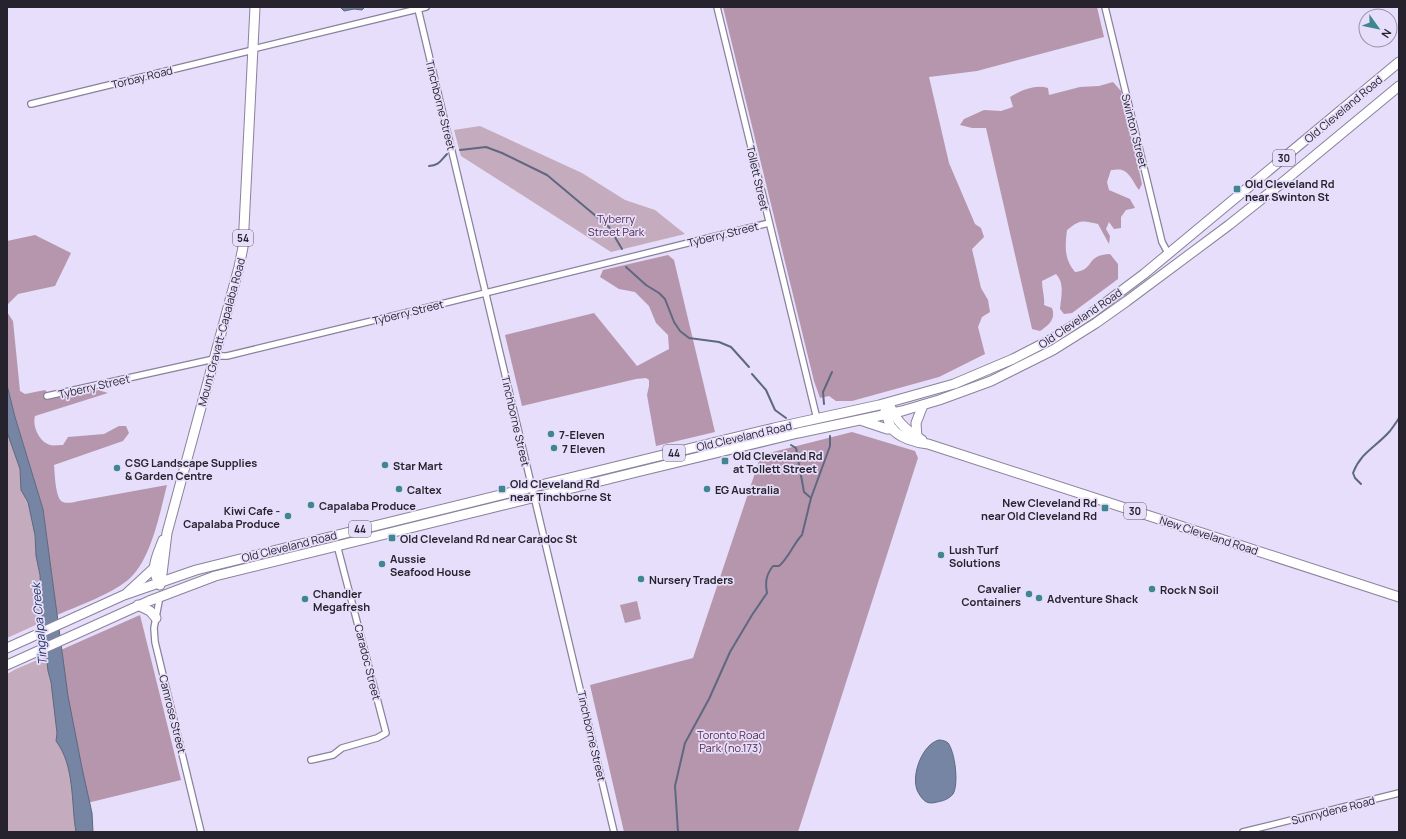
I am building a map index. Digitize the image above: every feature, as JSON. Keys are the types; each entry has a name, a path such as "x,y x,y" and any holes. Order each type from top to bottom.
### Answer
{"main road":[{"name":"Mount Gravatt-Capalaba Road","path":"160,596 159,582 162,574 167,534 239,267 243,247 255,7"},
{"name":"Old Cleveland Road","path":"7,648 124,595 183,574 236,559 886,403 954,384 986,371 1032,350 1092,313 1144,274 1399,62"},
{"name":"Old Cleveland Road","path":"7,665 160,596 215,576 798,433 890,414 923,405 991,381 1053,350 1096,323 1164,274 1230,225 1399,86"},
{"name":"New Cleveland Road","path":"886,403 890,414 892,429 900,435 917,443 928,444 1399,597"},
{"path":"917,437 916,423 923,405"},
{"name":"New Cleveland Road","path":"890,414 906,429 928,444"},
{"path":"862,420 892,429"},
{"name":"Mount Gravatt-Capalaba Road","path":"159,582 156,578 154,568 163,540 167,534"},
{"path":"165,550 168,565 173,570 183,574"},
{"path":"124,595 154,568"},
{"path":"138,606 150,611 156,618"}],"street":[{"name":"Torbay Road","path":"31,104 426,7"},
{"name":"Tollett Street","path":"718,7 817,419"},
{"name":"Swinton Street","path":"1105,7 1162,242 1168,253"},
{"name":"Tinchborne Street","path":"418,9 614,832"},
{"name":"Tyberry Street","path":"47,396 214,359 218,356 227,356 769,223"},
{"name":"Caradoc Street","path":"311,760 333,755 342,748 376,738 386,733 337,545"},
{"name":"Camrose Street","path":"160,596 154,632 155,642 201,832"},
{"name":"Sunnydene Road","path":"1243,832 1399,794"}],"green space":[{"path":"723,7 1097,7 1104,37 977,71 929,77 949,163 975,224 981,228 984,237 972,249 981,288 988,300 990,312 982,317 978,327 985,354 939,377 852,401 836,401 829,396 820,398 814,381"},
{"path":"1113,82 1121,91 1142,184 1139,190 1125,171 1111,170 1107,182 1109,190 1130,199 1135,208 1126,210 1121,217 1121,228 1114,229 1109,222 1106,229 1110,236 1109,244 1098,224 1081,222 1075,224 1067,230 1066,252 1071,267 1075,272 1081,271 1097,257 1110,254 1118,264 1118,279 1072,313 1064,314 1060,309 1062,290 1059,278 1056,274 1042,281 1044,305 1052,308 1053,315 1049,324 1040,331 1032,329 986,128 972,128 960,125 964,119 984,110 1001,111 1013,107 1010,97 1029,88 1048,88 1049,95 1080,87 1099,86"},
{"name":"Tyberry Street Park","path":"480,126 582,173 625,200 655,210 685,234 611,252 461,156 454,130"},
{"path":"35,235 71,253 55,286 18,294 7,305 7,241"},
{"path":"668,255 674,260 715,432 656,446 647,395 649,380 646,378 636,379 522,406 505,335 594,313 637,366 669,349 668,335 656,323 649,306 635,292 619,289 600,277 603,270"},
{"path":"7,312 13,321 20,391 25,394 45,390 52,398 98,390 108,393 35,416 34,420 37,433 43,441 51,445 63,445 68,437 104,434 119,426 126,426 129,433 123,441 54,465 57,491 60,500 65,503 71,503 167,485 154,536 143,561 136,572 128,580 112,590 57,615 43,509 15,417 7,385"},
{"path":"7,415 30,482 51,618 7,638"},
{"name":"Toronto Road Park (no.173)","path":"852,432 915,451 918,458 798,832 624,832 590,685 693,658 761,455"},
{"path":"637,601 641,619 625,623 620,605"},
{"path":"140,615 181,780 79,805 54,653"},
{"path":"54,653 83,832 7,832 7,674"}],"water":[{"path":"340,7 365,7 362,10 354,9 344,11"},
{"name":"Tingalpa Creek","path":"7,385 15,417 43,509 68,696 92,813 93,832 76,832 69,773 62,751 56,741 57,733 51,682 48,671 35,535 28,502 21,490 20,469 7,432"},
{"path":"939,740 947,742 953,753 956,776 955,789 953,794 946,800 928,803 920,795 916,786 917,770 919,762 927,748"}],"waterway":[{"path":"460,150 486,147 502,153 547,175 609,227 622,249"},
{"path":"429,166 438,164 447,154"},
{"path":"626,267 646,285 659,293 665,299 674,322 680,331 689,338 719,342 731,347 749,367"},
{"path":"824,404 823,392 832,372"},
{"path":"752,374 766,390 775,410 786,418"},
{"path":"1361,484 1355,478 1353,473 1356,466 1360,460 1385,437 1399,418"},
{"path":"678,832 675,786 685,743 709,699 730,652 767,593 766,582 769,572 773,566 779,566 782,563 802,535 811,498 830,446 830,436"},
{"path":"791,445 796,448 804,492 811,498"}],"place":[{"name":"Old Cleveland Rd near Swinton St","path":"1237,189"},
{"name":"7-Eleven","path":"551,434"},
{"name":"7 Eleven","path":"554,448"},
{"name":"Old Cleveland Rd at Tollett Street","path":"725,461"},
{"name":"Star Mart","path":"385,465"},
{"name":"CSG Landscape Supplies & Garden Centre","path":"117,468"},
{"name":"Caltex","path":"399,489"},
{"name":"Old Cleveland Rd near Tinchborne St","path":"502,489"},
{"name":"EG Australia","path":"707,489"},
{"name":"Capalaba Produce","path":"311,505"},
{"name":"New Cleveland Rd near Old Cleveland Rd","path":"1105,508"},
{"name":"Kiwi Cafe - Capalaba Produce","path":"288,516"},
{"name":"Old Cleveland Rd near Caradoc St","path":"392,538"},
{"name":"Lush Turf Solutions","path":"941,555"},
{"name":"Aussie Seafood House","path":"382,564"},
{"name":"Nursery Traders","path":"641,579"},
{"name":"Rock N Soil","path":"1152,589"},
{"name":"Cavalier Containers","path":"1029,594"},
{"name":"Adventure Shack","path":"1039,598"},
{"name":"Chandler Megafresh","path":"305,599"}]}
